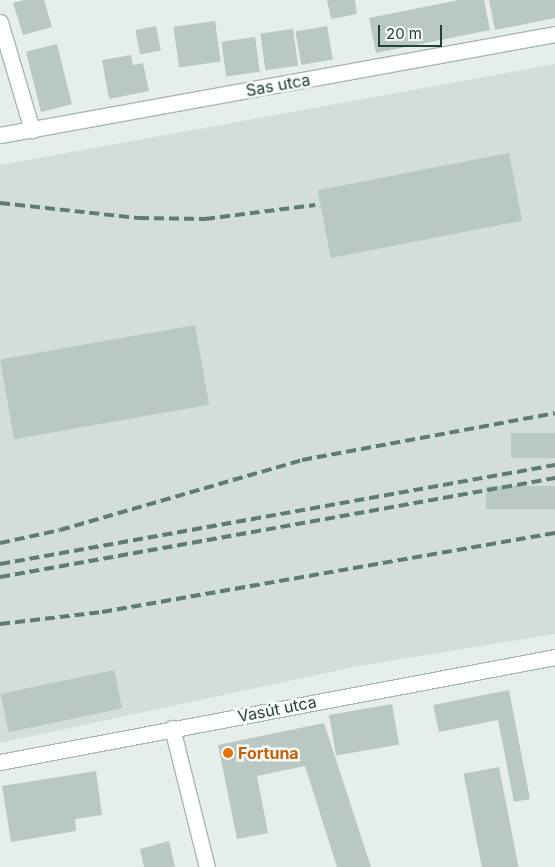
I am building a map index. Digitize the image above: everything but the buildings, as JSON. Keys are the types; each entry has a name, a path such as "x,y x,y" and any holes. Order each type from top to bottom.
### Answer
{"street":[{"path":"0,22 32,130"},
{"name":"Sas utca","path":"0,136 555,34"},
{"name":"Vasút utca","path":"0,762 555,657"},
{"path":"172,728 207,867"}],"shaded area":[{"path":"555,64 555,634 359,666 0,743 0,165"}],"railway":[{"path":"0,203 139,218 205,219 315,205"},
{"path":"0,543 60,530 302,460 555,413"},
{"path":"0,564 555,465"},
{"path":"0,577 555,478"},
{"path":"0,624 102,612 555,533"}],"place":[{"name":"Fortuna","path":"228,753"}]}
